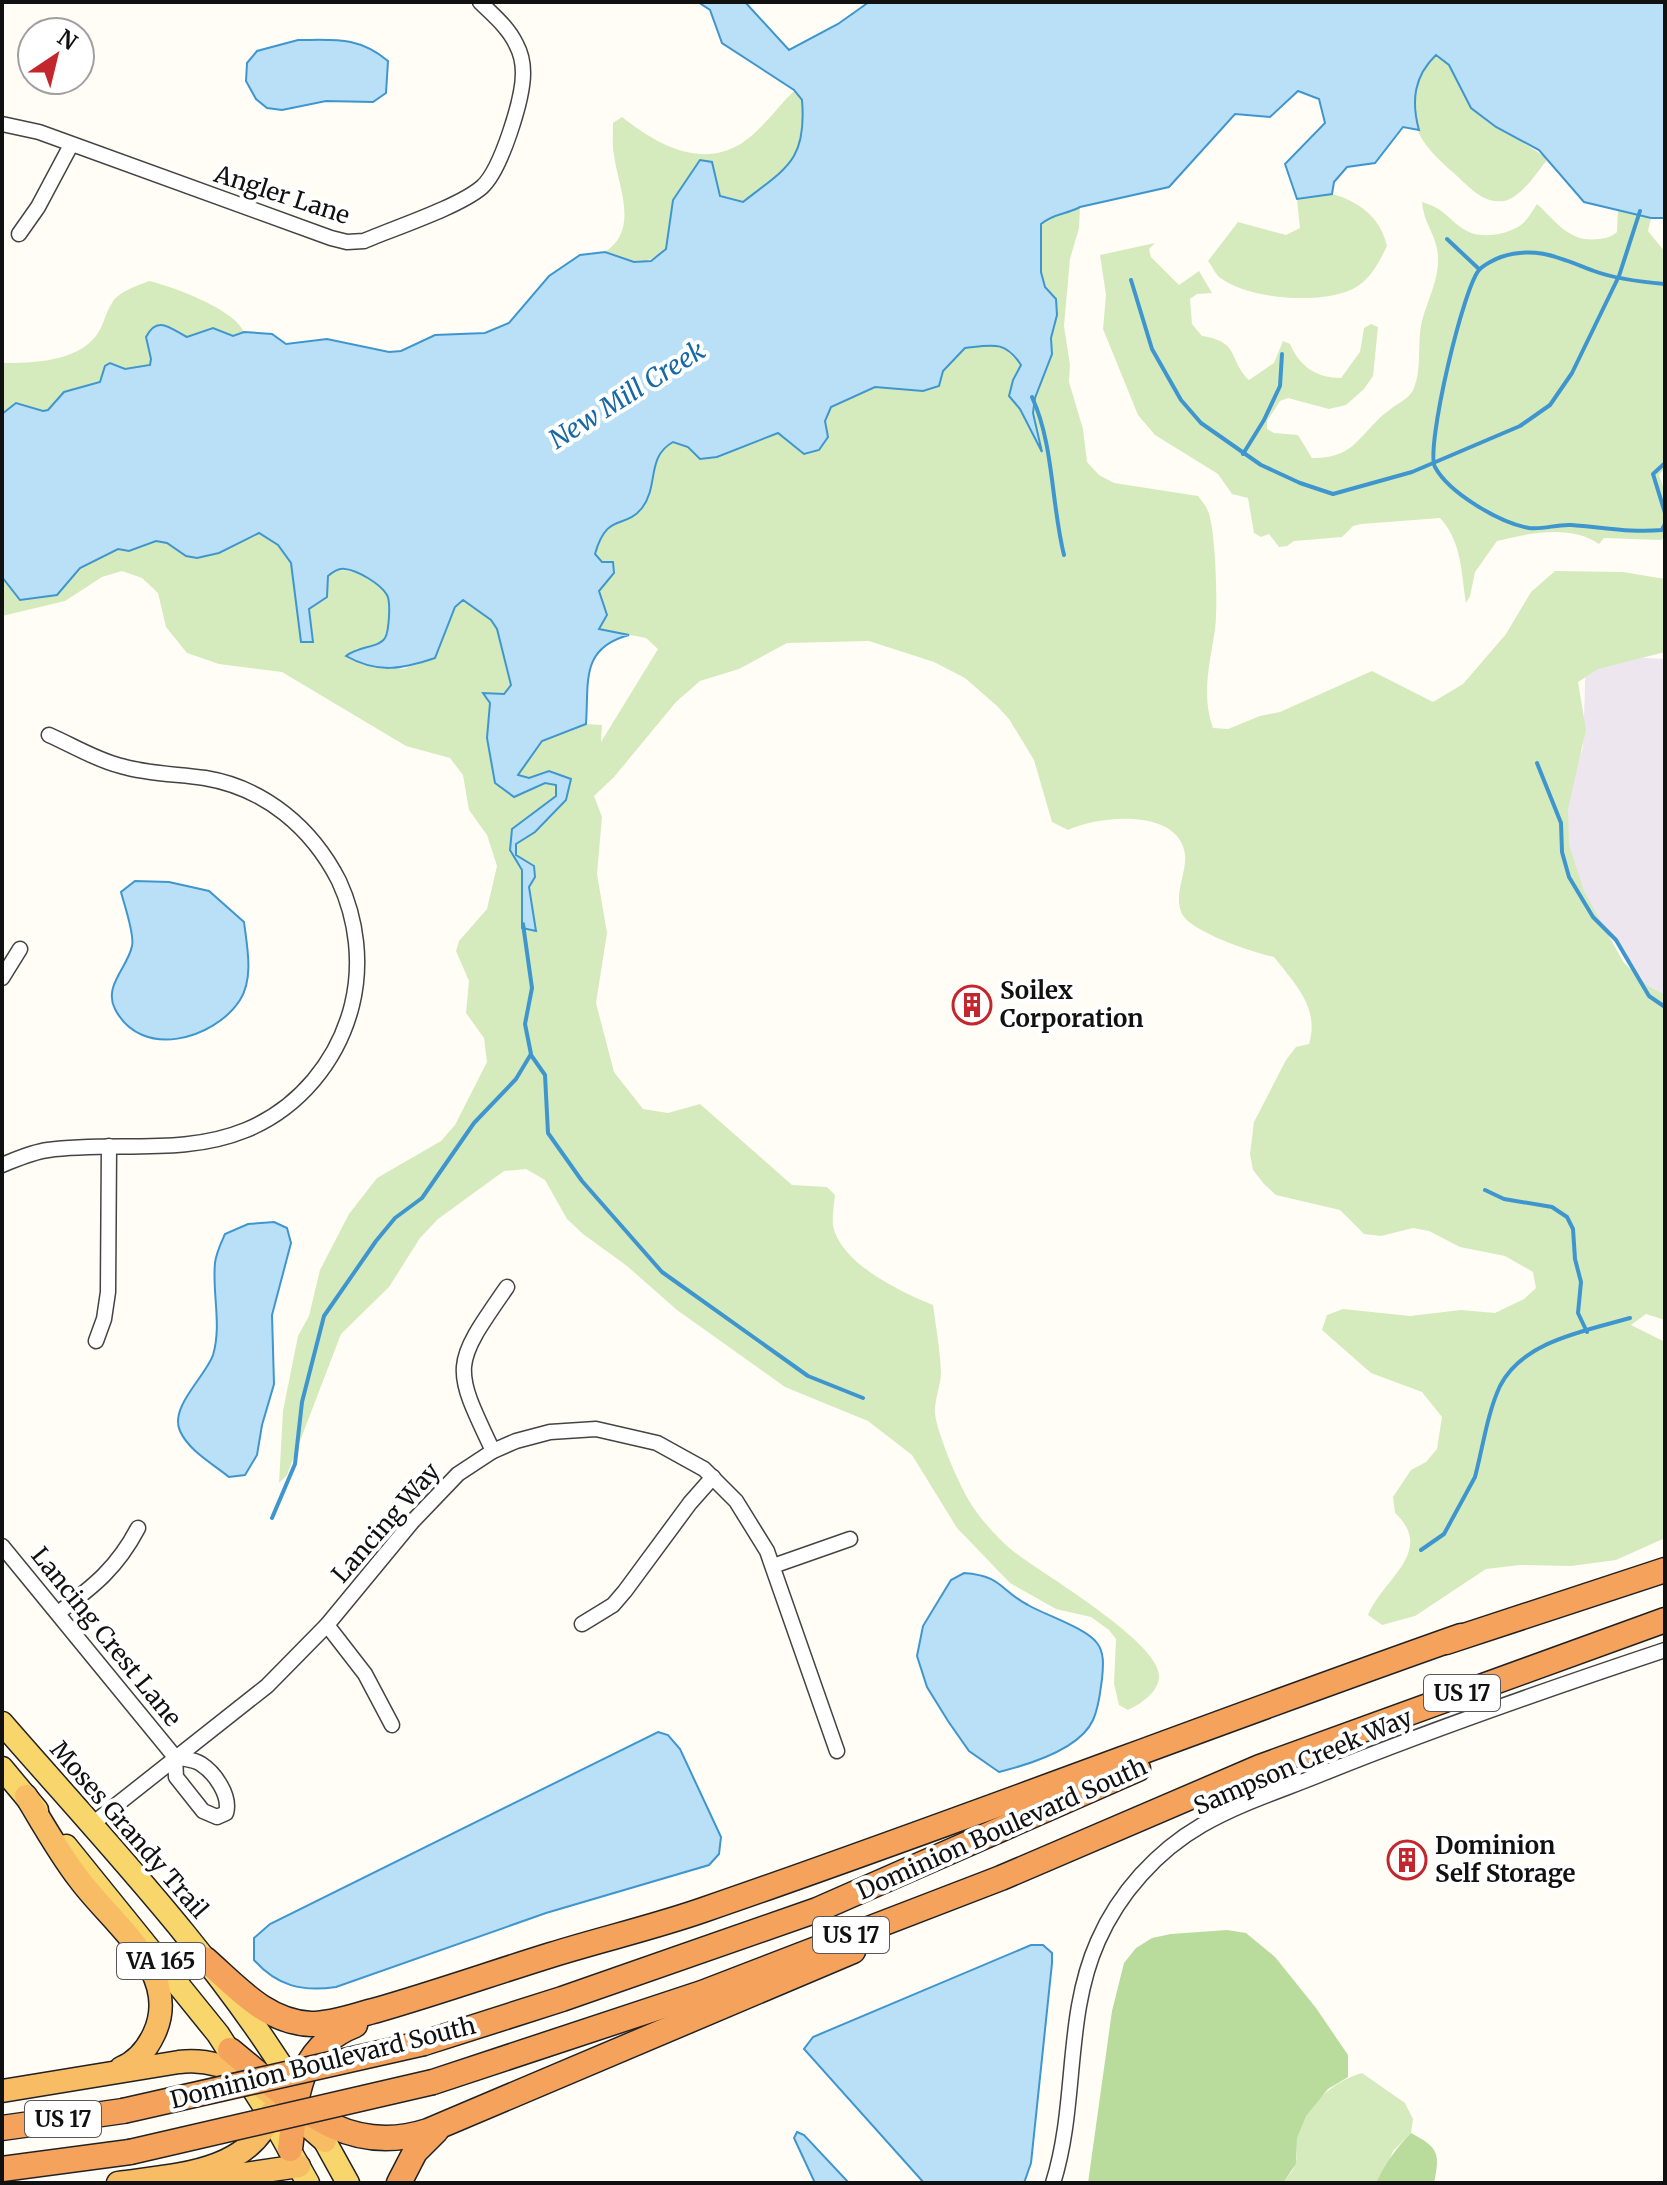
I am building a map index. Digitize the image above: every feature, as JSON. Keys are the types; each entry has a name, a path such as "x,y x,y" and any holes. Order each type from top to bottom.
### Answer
{"highway":[{"name":"Dominion Boulevard South","path":"2,2128 123,2111 424,2043 562,1999 817,1910 1242,1719 1461,1636 1665,1570"},
{"name":"Dominion Boulevard South","path":"2,2169 130,2152 433,2082 674,2003 1001,1878 1260,1767 1665,1620"},
{"path":"205,1959 259,2007 293,2022 333,2022 424,1997 703,1910 1242,1719"},
{"path":"26,1796 78,1879 144,1959 159,1985 162,2001 160,2013 149,2044 135,2060 108,2073"},
{"path":"2,2091 192,2060 220,2063 245,2074 359,2137 385,2139 416,2135 840,1957 1001,1878"},
{"path":"118,2183 200,2171 220,2164 250,2143 288,2099 311,2058 326,2041 344,2030 424,1997"},
{"path":"187,2183 299,2166 288,2099 230,2050"},
{"path":"399,2183 407,2164 422,2144 455,2119"}],"main road":[{"name":"Moses Grandy Trail","path":"2,1723 205,1959 288,2099"},
{"name":"VA 165","path":"2,1768 192,2000 245,2074"},
{"name":"VA 165","path":"288,2099 325,2141 348,2183"}],"street":[{"name":"Angler Lane","path":"2,124 39,132 331,238 347,242 364,241 467,197 491,177 500,163 520,91 522,58 507,28 480,2"},
{"path":"19,234 38,207 71,145"},
{"path":"2,1165 46,1150 174,1146 227,1137 275,1115 300,1095 333,1055 348,1019 357,975 355,931 346,896 320,848 272,804 241,789 209,779 123,767 49,735"},
{"path":"2,978 20,949"},
{"path":"96,1341 104,1319 108,1292 109,1146"},
{"path":"493,1451 463,1383 464,1360 469,1342 507,1287"},
{"name":"Lancing Way","path":"91,1825 267,1686 327,1625 443,1487 493,1451 550,1432 596,1429 657,1443 680,1454 713,1477 747,1516 767,1551 837,1751"},
{"path":"582,1624 613,1605 713,1477"},
{"path":"58,1613 107,1575 138,1528"},
{"path":"773,1566 850,1539"},
{"name":"Lancing Crest Lane","path":"2,1546 175,1757"},
{"path":"327,1625 365,1674 392,1725"},
{"name":"Sampson Creek Way","path":"1053,2183 1065,2144 1079,2004 1092,1955 1120,1903 1159,1857 1203,1824 1260,1798 1540,1692 1665,1650"}],"shaded area":[{"path":"1586,655 1665,659 1665,1007 1649,996 1616,940 1593,917 1562,852 1570,789 1583,747"}],"green space":[{"path":"1436,55 1449,65 1471,108 1548,159 1511,199 1490,200 1478,194 1437,157 1419,134 1415,98 1422,75"},
{"path":"795,90 802,100 803,113 798,151 792,163 743,202 720,196 712,162 673,200 666,249 650,259 637,262 605,252 616,243 624,220 613,151 613,123 622,117 663,144 679,150 710,154 726,151 750,137"},
{"path":"1332,194 1351,201 1367,212 1380,227 1387,246 1371,273 1358,286 1344,292 1308,298 1268,295 1232,285 1219,277 1208,261 1238,222 1286,235 1300,228 1297,199"},
{"path":"1422,202 1437,208 1463,228 1482,235 1517,228 1537,204 1564,230 1579,238 1599,239 1613,235 1617,232 1618,210 1651,218 1648,231 1665,252 1665,468 1659,475 1665,492 1665,537 1661,540 1604,538 1599,544 1576,534 1550,532 1497,541 1475,572 1466,603 1457,547 1440,518 1361,524 1353,526 1342,537 1294,541 1279,547 1269,534 1261,537 1254,533 1248,498 1232,494 1218,474 1155,435 1138,415 1103,329 1106,295 1100,255 1155,243 1149,249 1151,257 1179,285 1199,271 1212,293 1197,294 1190,299 1192,324 1202,336 1228,347 1249,380 1274,363 1283,341 1290,344 1310,370 1341,378 1360,352 1364,328 1371,324 1378,327 1373,376 1346,405 1329,409 1288,398 1280,401 1267,421 1267,429 1274,433 1298,435 1312,458 1339,454 1357,442 1381,417 1407,397 1416,380 1421,329 1438,259"},
{"path":"1080,207 1079,228 1070,259 1064,326 1070,365 1069,382 1083,429 1087,462 1099,475 1114,483 1198,496 1207,509 1213,535 1216,588 1215,630 1207,691 1213,728 1228,729 1260,716 1280,712 1372,671 1433,702 1463,684 1506,634 1531,592 1555,571 1623,572 1665,579 1665,652 1598,669 1578,682 1586,730 1568,809 1569,844 1584,891 1624,963 1648,986 1665,995 1665,1320 1646,1314 1631,1325 1665,1342 1665,1538 1616,1560 1571,1566 1520,1565 1486,1569 1415,1616 1382,1625 1368,1615 1408,1552 1410,1540 1406,1527 1395,1513 1393,1497 1411,1470 1426,1462 1437,1449 1442,1417 1422,1392 1371,1373 1322,1330 1327,1315 1343,1309 1410,1316 1461,1310 1495,1313 1524,1299 1536,1288 1533,1272 1505,1256 1460,1247 1429,1231 1413,1228 1381,1236 1364,1234 1340,1210 1276,1195 1264,1184 1253,1170 1250,1154 1254,1122 1286,1060 1296,1047 1309,1044 1312,1031 1308,1008 1297,987 1274,957 1197,928 1182,914 1179,899 1185,854 1179,839 1168,828 1135,819 1098,821 1068,830 1052,822 1034,760 1009,719 997,706 965,678 934,662 869,641 787,643 739,669 700,681 676,702 614,777 594,796 602,817 597,874 607,933 596,1003 614,1072 643,1109 668,1113 700,1104 792,1185 827,1187 835,1195 833,1226 838,1240 848,1253 874,1275 933,1305 941,1372 935,1414 945,1449 969,1501 1011,1550 1098,1610 1140,1645 1154,1661 1159,1675 1153,1692 1128,1710 1119,1705 1114,1684 1116,1639 1109,1630 1091,1617 1056,1609 1010,1583 957,1528 912,1455 868,1421 785,1387 677,1310 627,1266 583,1234 567,1219 545,1180 526,1169 504,1171 438,1219 420,1238 389,1287 341,1334 287,1475 279,1483 283,1411 298,1336 309,1316 320,1270 349,1214 377,1178 441,1141 455,1125 487,1062 484,1038 466,1013 469,981 456,951 459,941 487,909 497,866 487,835 469,810 463,775 450,758 406,746 282,672 219,664 187,653 166,627 158,593 142,578 122,571 102,577 65,601 2,616 2,577 20,600 56,595 80,568 118,549 129,551 156,541 167,543 186,556 219,553 259,532 278,545 291,563 301,642 319,587 336,571 351,571 381,586 390,610 383,640 374,646 355,649 368,666 403,669 435,658 455,607 464,600 491,620 497,629 511,685 505,694 484,694 490,703 487,738 514,797 545,783 556,784 556,796 510,850 522,870 522,928 535,930 529,887 535,877 516,855 516,844 535,832 566,800 570,779 550,771 529,778 518,776 542,741 586,724 602,725 601,742 658,649 646,638 599,629 607,615 599,591 614,573 613,562 602,562 595,554 609,528 642,508 650,491 658,456 673,442 717,457 778,433 804,454 831,407 875,387 923,391 965,348 991,346 1004,348 1022,366 1013,380 1009,396 1020,409 1040,448 1033,413 1035,398 1051,354 1051,338 1057,315 1055,299 1045,287 1041,272 1041,224"},
{"path":"149,281 216,307 238,323 244,332 233,336 213,329 187,337 168,327 146,337 150,365 125,369 105,366 100,382 64,392 48,410 16,403 2,414 2,363 53,359 77,351 96,336 119,295"},
{"path":"1227,1930 1246,1933 1275,1957 1316,2008 1348,2055 1348,2077 1328,2089 1306,2116 1297,2138 1296,2164 1283,2183 1088,2183 1112,2011 1124,1963 1136,1948 1152,1938"},
{"path":"1362,2073 1405,2103 1413,2119 1411,2133 1393,2151 1376,2183 1283,2183 1295,2165 1297,2137 1306,2115 1330,2089"},
{"path":"1411,2133 1435,2152 1437,2165 1434,2183 1376,2183 1391,2156"}],"water":[{"name":"New Mill Creek","path":"698,2 745,2 789,50 838,24 869,2 1665,2 1665,218 1651,218 1584,202 1539,150 1496,127 1471,108 1449,65 1436,55 1423,72 1416,90 1415,109 1419,130 1403,127 1375,163 1347,167 1334,182 1332,194 1297,199 1285,164 1325,123 1319,99 1298,91 1270,117 1235,114 1169,187 1080,207 1041,224 1041,272 1045,287 1056,299 1057,315 1051,338 1052,354 1035,398 1033,413 1042,452 1020,409 1009,396 1021,365 1009,351 990,345 965,348 943,371 939,386 923,391 875,387 831,407 825,421 828,437 819,450 804,454 778,433 717,457 700,459 688,447 673,442 659,456 642,508 636,515 611,526 595,554 602,562 613,562 614,573 599,591 607,615 599,629 629,635 602,648 595,658 588,681 586,724 542,741 518,775 529,778 549,771 571,779 566,800 535,832 516,844 516,855 534,866 535,877 529,887 536,931 522,928 522,870 510,850 512,829 556,796 556,785 545,783 514,797 495,783 487,738 490,703 483,693 504,694 511,685 497,629 491,620 463,600 455,607 435,658 390,668 358,662 346,656 378,644 385,638 388,599 380,586 368,578 340,569 328,576 327,597 309,609 313,642 301,642 291,563 278,545 259,533 219,553 197,558 156,541 129,551 118,549 80,568 57,595 20,600 2,577 2,414 16,403 48,410 64,392 100,382 105,366 110,363 125,369 150,365 146,337 150,330 159,325 187,337 213,328 233,336 244,332 272,334 286,344 327,339 389,352 401,351 435,335 485,333 509,323 549,276 580,255 605,252 634,262 651,261 666,249 673,200 700,160 712,162 720,196 743,202 782,171 797,150 801,137 802,100 794,90 722,43 710,10"},
{"path":"298,40 345,41 377,53 388,61 386,93 373,102 326,101 282,110 267,108 256,99 246,81 247,63 257,51"},
{"path":"135,881 169,882 209,891 244,922 248,962 244,991 228,1014 196,1034 178,1039 142,1035 127,1025 115,1009 112,1001 114,984 130,954 133,941 121,892"},
{"path":"274,1222 287,1228 291,1243 272,1315 274,1384 257,1455 245,1475 229,1477 195,1451 184,1438 178,1422 184,1402 209,1363 216,1344 215,1263 225,1234 248,1224"},
{"path":"964,1573 994,1580 1028,1605 1084,1632 1100,1647 1102,1656 1098,1705 1086,1730 1052,1754 999,1772 969,1751 927,1687 917,1656 923,1626 951,1580"},
{"path":"658,1732 668,1735 680,1749 721,1837 719,1854 709,1865 546,1913 336,1987 312,1989 291,1985 272,1976 254,1960 254,1938 270,1924"},
{"path":"1031,1945 1043,1945 1052,1953 1052,1963 1031,2163 1024,2183 924,2183 804,2049 813,2037"},
{"path":"797,2132 804,2135 849,2183 815,2183 794,2138"}],"waterway":[{"path":"1131,280 1152,349 1181,400 1201,423 1261,465 1333,494 1412,472 1520,426 1550,405 1572,373 1619,276 1640,211"},
{"path":"1447,239 1479,269"},
{"path":"1665,284 1611,276 1537,253 1514,254 1482,267 1473,281 1456,333 1433,454 1435,467 1452,487 1476,505 1517,525 1529,528 1571,525 1650,531 1662,530 1665,524"},
{"path":"1243,454 1280,386 1282,354"},
{"path":"1032,397 1048,454 1064,555"},
{"path":"1665,463 1653,474 1665,513"},
{"path":"1537,763 1561,823 1562,852 1569,877 1593,917 1616,940 1649,996 1665,1007"},
{"path":"272,1518 295,1464 302,1402 324,1316 376,1241 395,1218 422,1198 474,1123 516,1079 531,1054 525,1024 532,988 523,924"},
{"path":"531,1055 545,1075 548,1133 582,1181 662,1272 808,1376 863,1398"},
{"path":"1485,1190 1504,1199 1552,1207 1567,1217 1573,1229 1575,1259 1581,1282 1578,1313 1587,1332"},
{"path":"1421,1550 1444,1534 1475,1477 1492,1408 1500,1386 1510,1371 1539,1348 1557,1340 1630,1318"}],"place":[{"name":"Soilex Corporation","path":"972,1005"},
{"name":"Dominion Self Storage","path":"1407,1860"}]}
